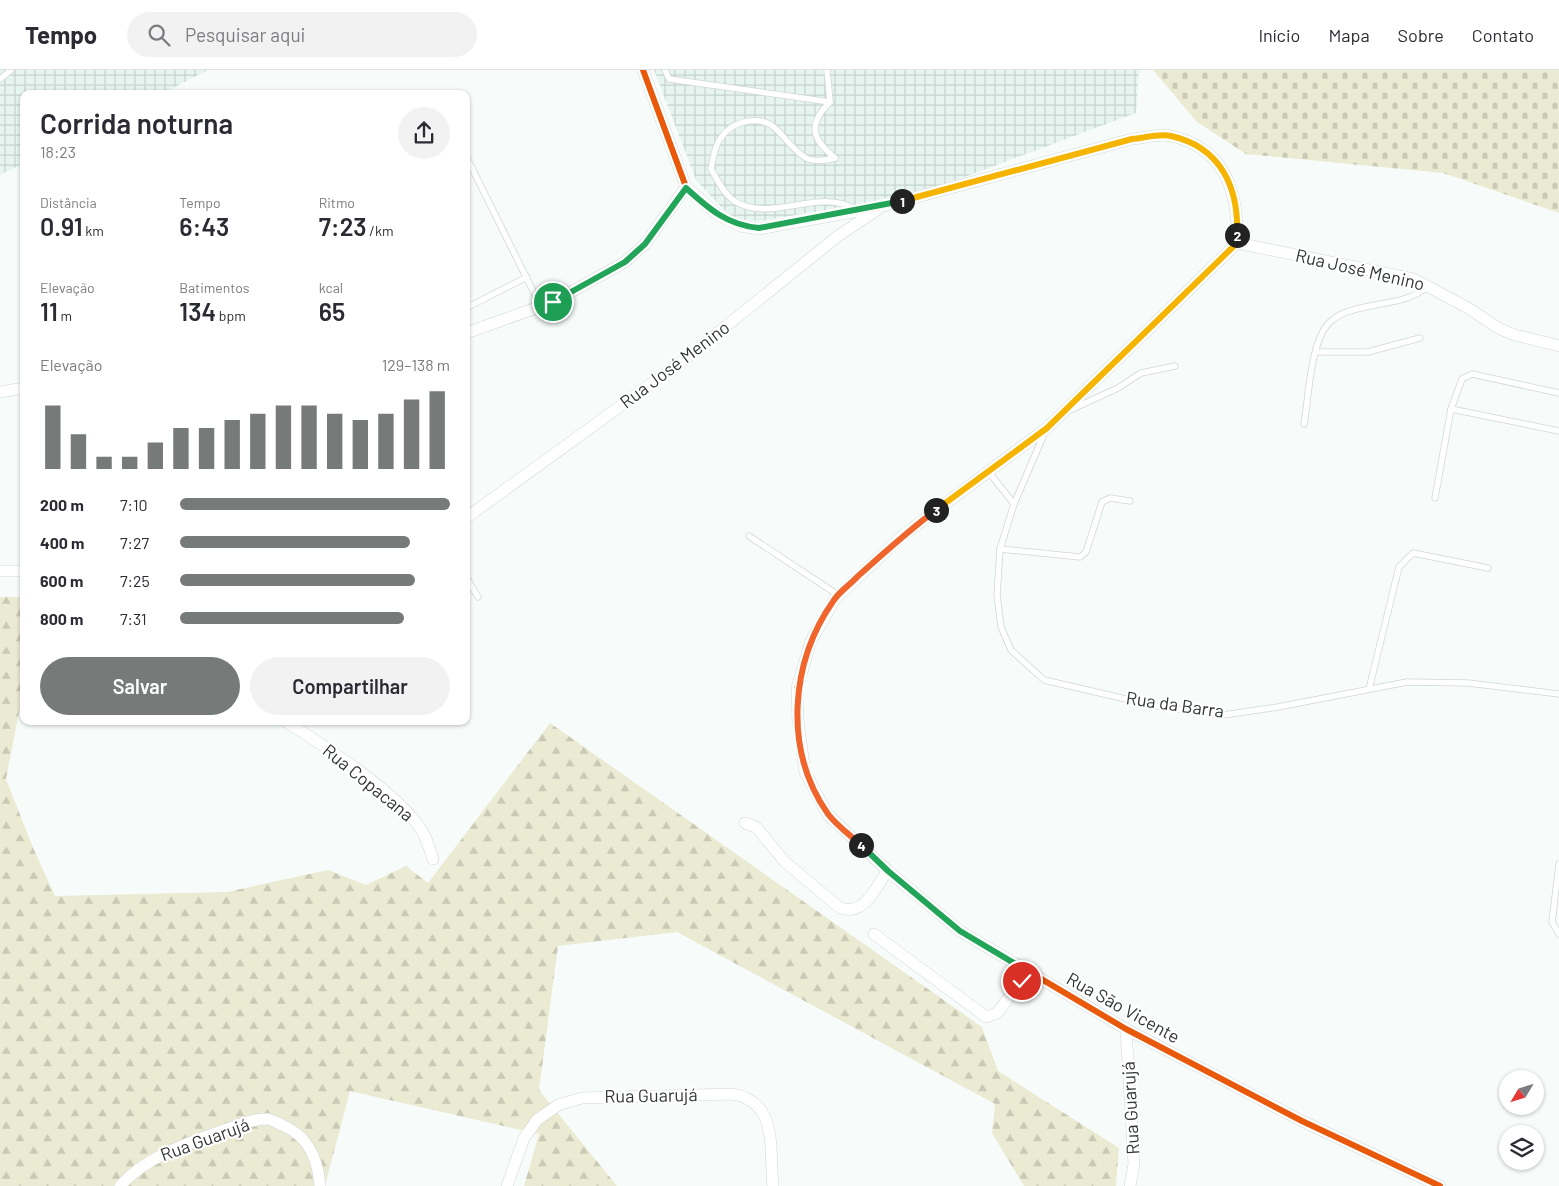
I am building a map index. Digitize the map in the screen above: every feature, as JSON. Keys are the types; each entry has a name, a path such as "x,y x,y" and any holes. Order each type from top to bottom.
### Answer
{"street":[{"path":"643,70 686,188 718,215 740,226 759,228 880,207 1132,139 1170,135 1205,148 1225,172 1238,215 1237,243"},
{"path":"470,332 541,307 625,262 645,244 686,188"},
{"name":"Rua José Menino","path":"470,515 684,360 826,245 880,207"},
{"name":"Rua José Menino","path":"1237,243 1414,279 1430,286 1500,329 1515,335 1559,346"},
{"name":"Rua São Vicente","path":"1237,243 1047,428 902,536 838,595 811,641 797,688 798,721 805,772 828,815 888,871 960,931 1126,1029 1302,1121 1440,1186"},
{"path":"0,392 20,389"},
{"path":"0,570 20,571"},
{"name":"Rua Copacana","path":"291,725 374,784 397,804 417,823 426,838 433,859"},
{"path":"745,823 756,827 785,862 840,908 853,910 866,904 888,871"},
{"path":"874,934 986,1017 997,1013 1029,972"},
{"name":"Rua Guarujá","path":"1126,1029 1134,1164 1130,1186"},
{"name":"Rua Guarujá","path":"507,1186 524,1138 537,1120 558,1105 582,1098 732,1094 742,1096 763,1110 769,1126 773,1186"},
{"name":"Rua Guarujá","path":"120,1186 146,1164 172,1149 241,1124 268,1119 288,1127 305,1140 316,1157 320,1186"}],"lane":[{"path":"0,79 11,70"},
{"path":"666,70 670,79 830,102"},
{"path":"827,70 830,102"},
{"path":"830,102 818,114 815,136 821,147 835,158 820,161 807,158 771,125 759,120 752,120 738,124 724,133 716,146 711,169 726,193 733,200 746,206 765,208 833,202 849,205 858,211"},
{"path":"470,164 541,307"},
{"path":"470,306 527,277"},
{"path":"1304,424 1316,352 1322,332 1338,316 1348,312 1413,298 1430,286"},
{"path":"1316,352 1368,352 1420,338"},
{"path":"1064,413 1118,388 1141,373 1175,366"},
{"path":"1435,498 1451,409 1460,381 1472,374 1559,393"},
{"path":"1451,409 1559,432"},
{"name":"Rua da Barra","path":"1047,428 1014,504 1000,549 997,595 1001,627 1011,650 1044,680 1156,706 1223,715 1278,707 1407,682 1468,683 1559,694"},
{"path":"988,471 1014,504"},
{"path":"1000,549 1080,557 1086,552 1102,502 1110,498 1130,501"},
{"path":"749,536 838,595"},
{"path":"1369,689 1399,567 1405,559 1413,553 1488,568"},
{"path":"470,584 478,597"},
{"path":"1559,864 1552,922 1559,934"}],"shaded area":[{"path":"0,70 208,70 169,90 20,90 20,165 0,175"},
{"path":"654,70 1139,70 1136,113 946,184 861,204 761,221 737,220 722,208 696,180"}],"green space":[{"path":"1153,70 1559,70 1559,213 1443,173 1246,154 1197,122"},
{"path":"0,597 20,597 20,707 6,779 34,850 55,896 227,892 328,870 366,885 406,866 428,883 550,723 982,1027 998,1071 1119,1148 1116,1186 1024,1186 992,1133 995,1104 677,932 558,946 539,1090 617,1186 524,1186 539,1134 350,1091 325,1186 0,1186"}],"cycle path":[{"path":"643,70 686,187 718,215 740,226 759,229 880,207 1132,139 1152,136 1167,135 1189,142 1204,151 1216,162 1225,175 1231,190 1235,207 1237,243 1047,428 902,536 835,599 811,641 797,688 798,721 805,772 828,815 888,871 960,931 1126,1029 1302,1121 1440,1186"}],"route":[{"path":"553,302 625,262 645,244 686,188 718,215 740,226 759,228 880,207 1132,139 1170,135 1205,148 1225,172 1238,215 1237,243 1047,428 902,536 835,599 811,641 797,688 798,721 805,772 828,815 888,871 960,931 1029,972 1022,981"}]}
